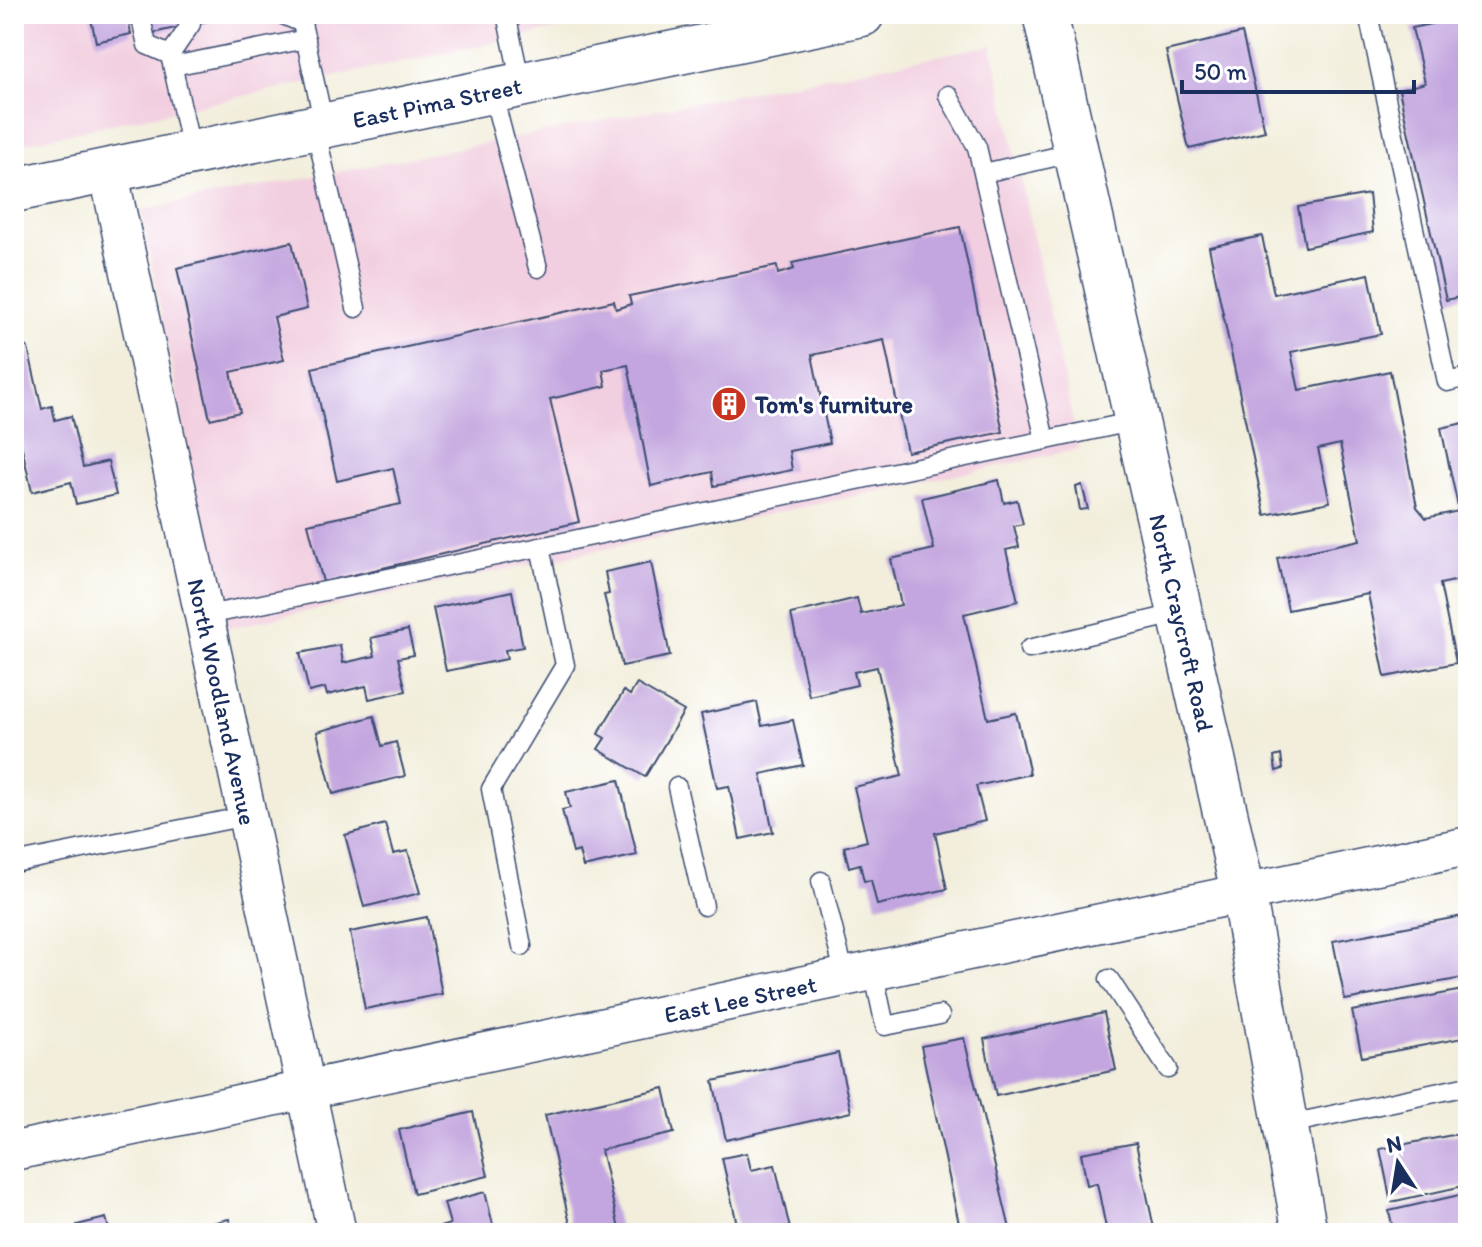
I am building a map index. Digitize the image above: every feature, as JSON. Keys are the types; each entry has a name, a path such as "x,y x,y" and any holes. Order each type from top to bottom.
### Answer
{"main road":[{"name":"East Pima Street","path":"14,190 507,88 790,21 862,14"},
{"name":"North Craycroft Road","path":"1045,14 1243,892 1305,1233"}],"street":[{"name":"North Woodland Avenue","path":"108,170 337,1233"},
{"name":"East Lee Street","path":"14,1151 1468,846"}],"lane":[{"path":"140,14 147,45 172,61 305,25"},
{"path":"281,14 305,25"},
{"path":"506,14 507,88 538,268"},
{"path":"1368,14 1447,382 1468,377"},
{"path":"191,24 172,61 192,153"},
{"path":"305,25 320,126 356,308"},
{"path":"948,95 977,147 1045,440"},
{"path":"984,173 1076,152"},
{"path":"203,616 1136,421"},
{"path":"522,946 491,789 565,665 540,547"},
{"path":"1029,649 1180,613"},
{"path":"677,787 704,906"},
{"path":"14,863 246,816"},
{"path":"821,881 885,1026 940,1015"},
{"path":"1109,979 1168,1069"},
{"path":"1285,1125 1468,1086"}],"shaded area":[{"path":"14,14 628,14 14,145"},
{"path":"992,45 1079,449 223,629 141,210"}],"building":[{"path":"90,14 127,14 131,34 96,42"},
{"path":"144,14 235,14 235,15 148,34"},
{"path":"1468,16 1468,77 1461,79 1468,111 1468,295 1446,300 1399,90 1425,83 1412,28"},
{"path":"1242,33 1265,131 1189,149 1166,51"},
{"path":"1369,194 1373,232 1305,247 1298,207"},
{"path":"960,227 1003,432 907,452 884,340 812,355 830,443 789,451 792,470 714,486 712,472 651,486 628,365 603,370 606,386 550,399 579,522 323,582 308,524 401,504 393,468 337,481 312,368 614,301 616,309 631,304 629,296 777,266 778,274 794,269 792,263"},
{"path":"1262,236 1274,294 1369,274 1381,334 1291,352 1299,390 1390,371 1417,507 1426,518 1459,511 1441,428 1468,422 1468,578 1440,584 1456,663 1385,677 1368,594 1288,610 1277,558 1360,540 1340,444 1318,449 1330,502 1265,515 1209,247"},
{"path":"292,242 307,309 274,317 284,360 231,372 240,412 210,419 177,268"},
{"path":"14,339 28,348 42,409 52,406 55,420 71,416 83,467 108,461 116,495 76,504 71,482 32,492 19,435 14,436"},
{"path":"999,480 1004,503 1017,500 1023,524 1014,526 1019,547 1006,550 1018,601 964,614 988,719 1016,713 1030,774 976,786 985,821 935,833 947,889 877,905 871,880 864,881 860,864 849,867 844,847 867,841 854,787 902,776 877,667 854,672 857,685 809,696 791,614 857,598 861,614 901,605 891,559 934,549 922,498"},
{"path":"1082,485 1088,509 1080,510 1076,487"},
{"path":"651,562 670,656 622,666 604,595 609,594 605,572"},
{"path":"512,591 523,647 505,650 507,659 446,671 433,608"},
{"path":"408,630 414,655 398,658 406,691 369,699 366,686 327,695 325,688 309,692 300,653 340,645 343,663 375,656 371,638"},
{"path":"637,684 684,711 645,777 598,749 605,738 598,734 624,691 630,695"},
{"path":"757,702 762,726 793,720 803,765 761,774 773,832 740,839 729,786 717,788 701,714"},
{"path":"374,716 382,746 396,742 405,776 333,794 317,732"},
{"path":"1281,755 1283,769 1276,771 1274,757"},
{"path":"619,780 637,855 583,867 579,851 573,853 562,810 570,808 566,792"},
{"path":"385,824 393,854 408,851 420,893 364,907 345,835"},
{"path":"1468,915 1468,977 1345,1000 1333,941"},
{"path":"427,917 442,994 365,1009 350,932"},
{"path":"1468,989 1468,1037 1362,1057 1352,1011"},
{"path":"1104,1013 1116,1070 996,1096 984,1039"},
{"path":"964,1038 1011,1233 961,1233 921,1046"},
{"path":"838,1053 851,1112 726,1140 713,1081"},
{"path":"664,1088 674,1133 601,1150 620,1233 572,1233 545,1115"},
{"path":"473,1112 488,1176 414,1194 399,1130"},
{"path":"1468,1132 1468,1185 1391,1202 1380,1149"},
{"path":"1136,1143 1154,1228 1107,1233 1097,1183 1087,1185 1081,1153"},
{"path":"747,1153 751,1170 775,1165 791,1233 739,1233 722,1158"},
{"path":"485,1192 495,1233 431,1233 430,1230 450,1224 444,1203"},
{"path":"1468,1193 1468,1233 1394,1233 1389,1211"},
{"path":"106,1218 110,1233 79,1233 77,1225"},
{"path":"229,1219 232,1233 172,1233 172,1232"}],"place":[{"name":"Tom's furniture","path":"729,404"}]}
